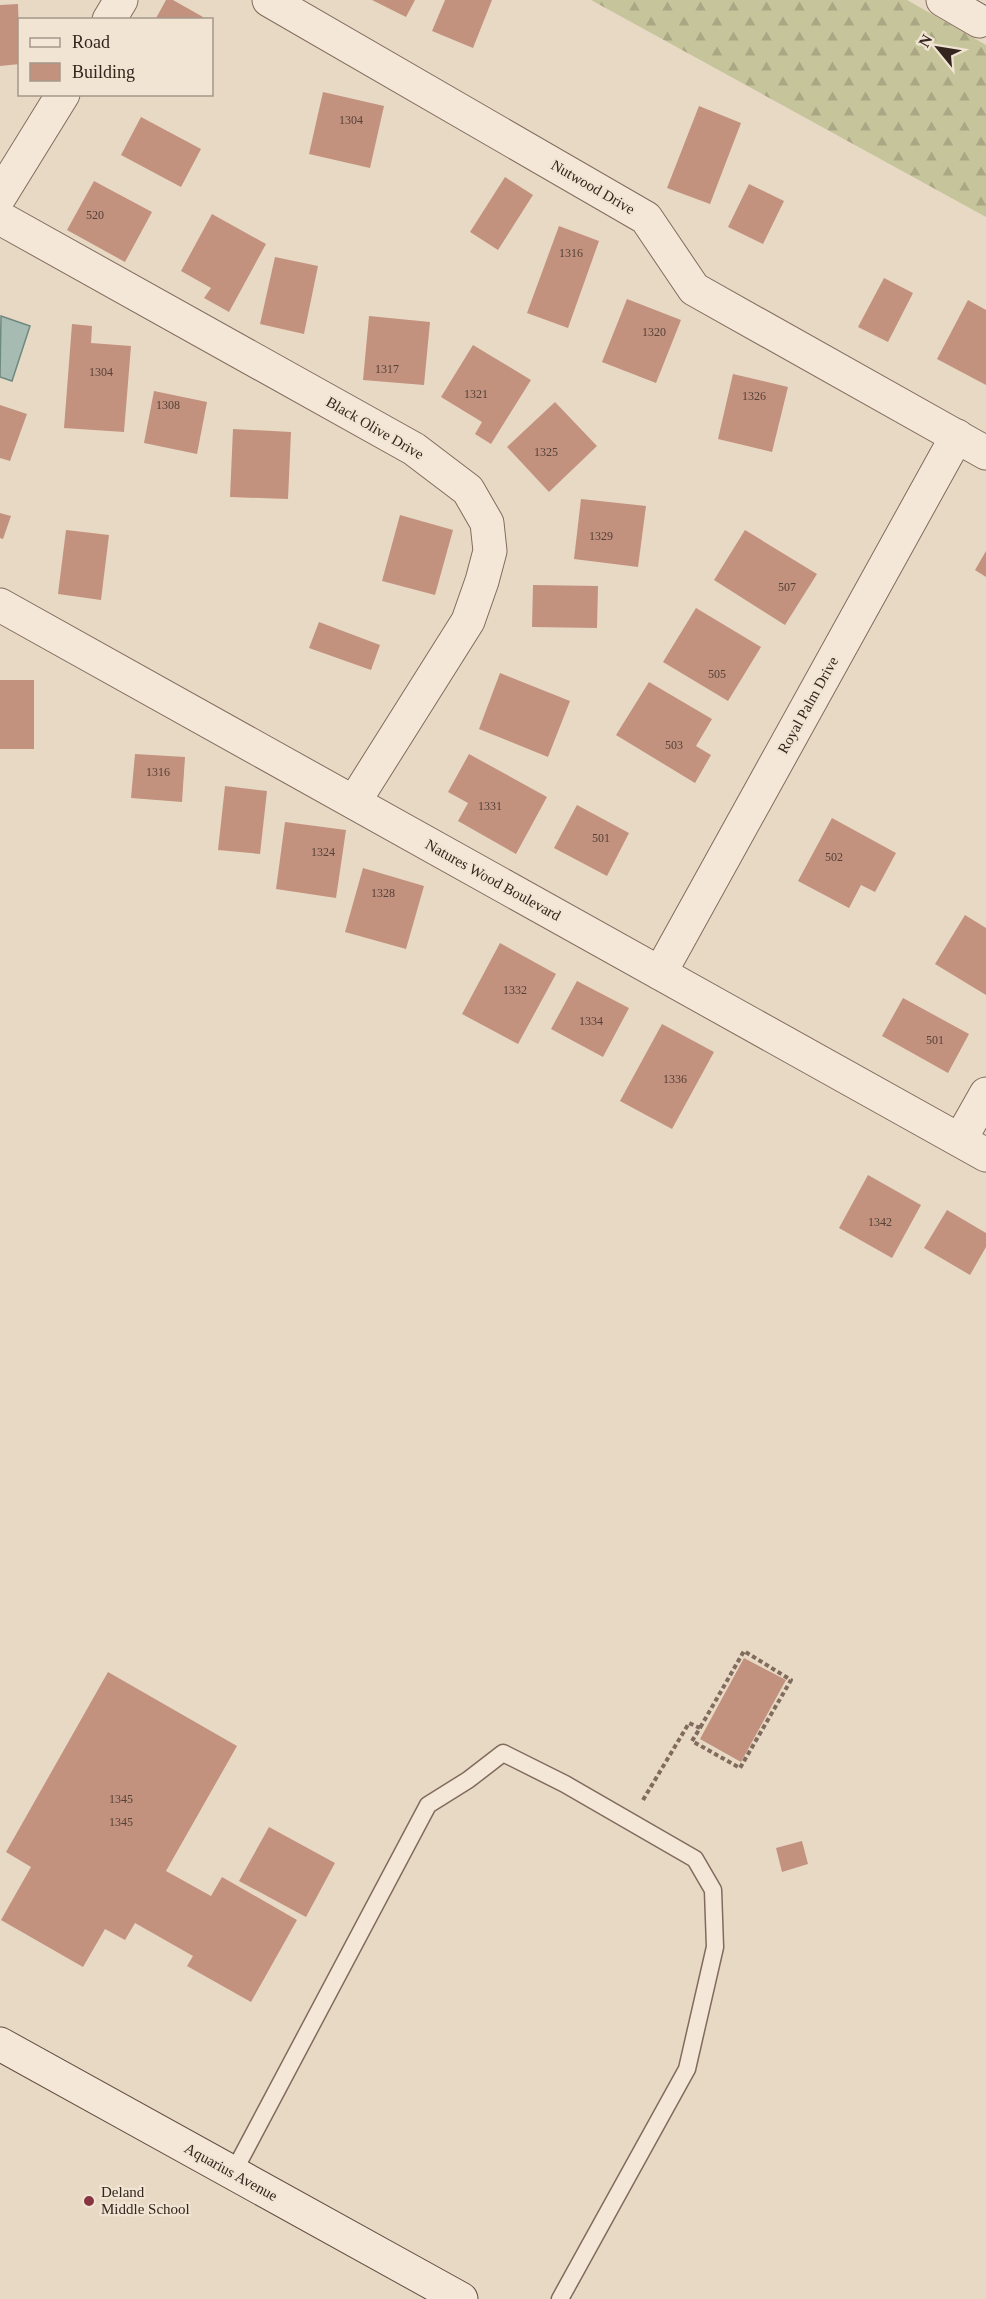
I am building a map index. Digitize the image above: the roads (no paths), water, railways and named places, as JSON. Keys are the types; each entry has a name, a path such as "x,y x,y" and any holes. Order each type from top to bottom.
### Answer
{"street":[{"path":"110,18 121,0"},
{"name":"Nutwood Drive","path":"269,0 646,218 694,289 986,453"},
{"path":"943,0 979,21"},
{"path":"0,196 62,96"},
{"name":"Black Olive Drive","path":"0,218 414,449 468,490 487,523 490,551 468,621 354,802"},
{"name":"Royal Palm Drive","path":"660,973 957,436"},
{"name":"Natures Wood Boulevard","path":"0,604 973,1148"},
{"path":"973,1148 986,1094"},
{"name":"Aquarius Avenue","path":"0,2044 461,2299"}],"lane":[{"path":"233,2173 428,1805 468,1780 503,1753 565,1784 696,1859 714,1890 715,1947 687,2069 560,2299"}],"place":[{"name":"Deland Middle School","path":"89,2201"}]}
